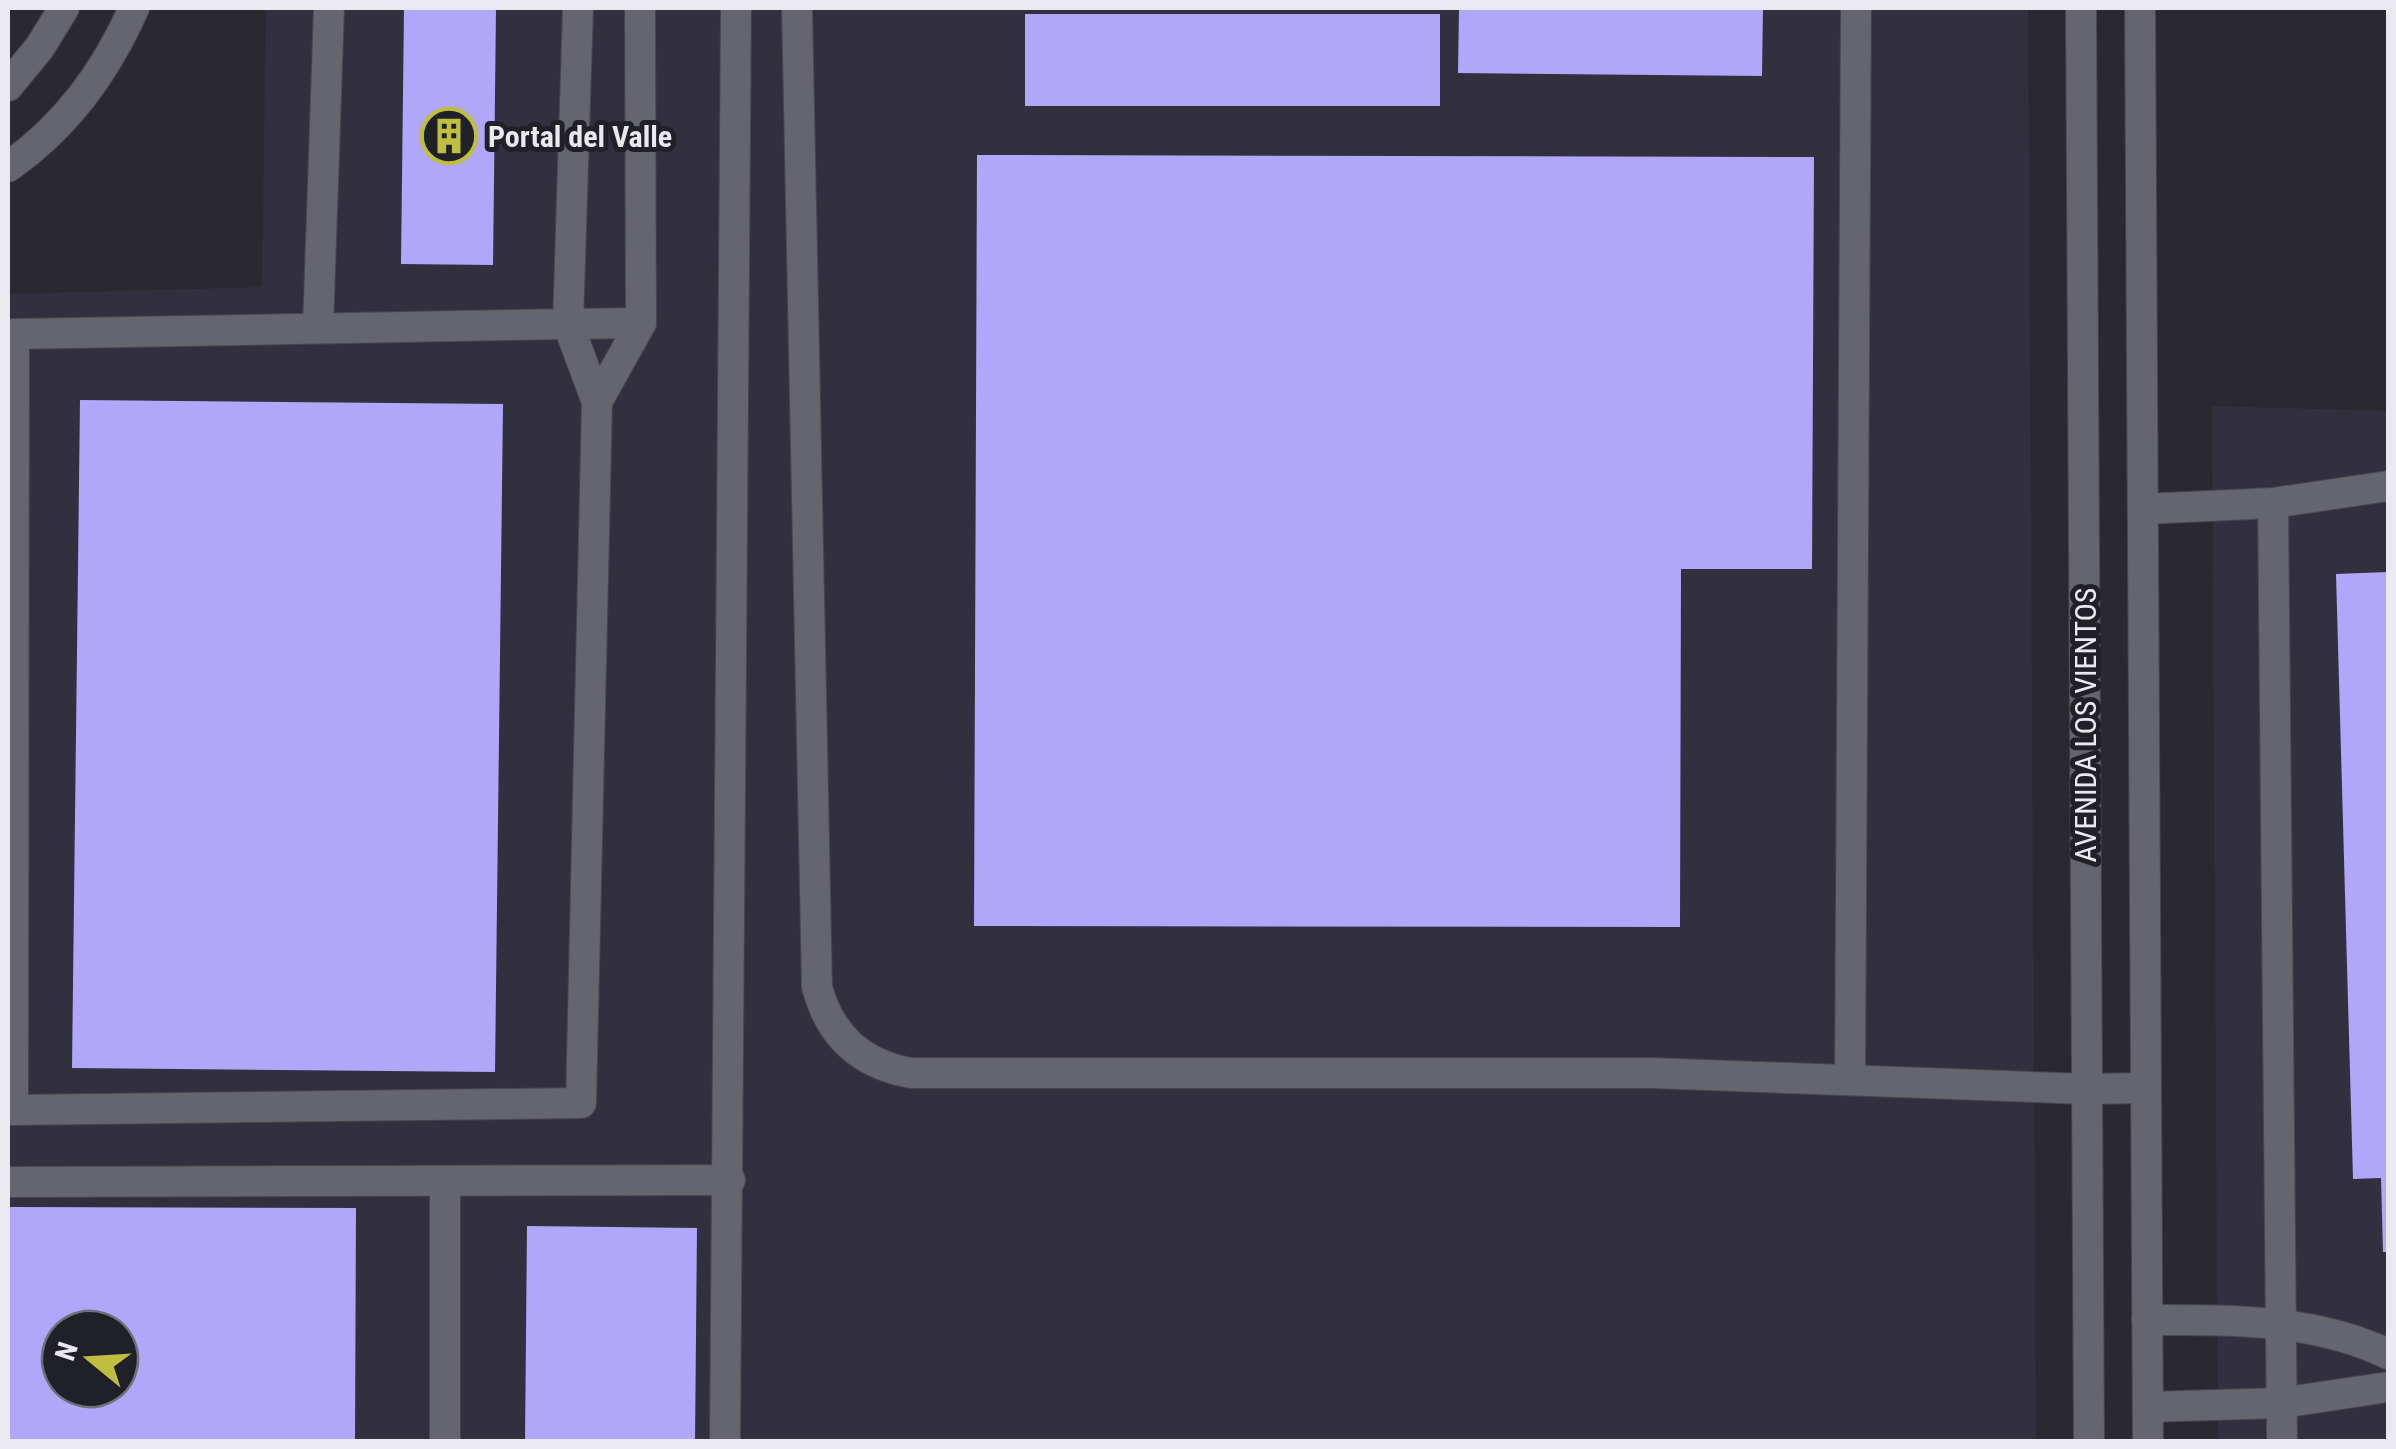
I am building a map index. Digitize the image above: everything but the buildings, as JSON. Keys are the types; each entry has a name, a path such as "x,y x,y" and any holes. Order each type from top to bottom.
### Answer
{"street":[{"path":"8,86 64,8"},
{"path":"8,167 51,133 74,108 114,50 134,8"},
{"path":"318,328 329,8"},
{"path":"578,8 568,324 596,402 581,1103 13,1110 14,334 318,328 568,324 641,323"},
{"path":"596,402 641,323 640,8"},
{"path":"726,1442 736,8"},
{"path":"797,8 816,967 822,1006 842,1039 873,1062 911,1072 1652,1073 2146,1088"},
{"path":"1850,1080 1856,8"},
{"name":"AVENIDA LOS VIENTOS","path":"2081,8 2089,1442"},
{"name":"AVENIDA LOS VIENTOS","path":"2140,8 2148,1442"},
{"path":"2143,509 2273,504 2388,486"},
{"path":"2273,504 2282,1442"},
{"path":"8,1182 730,1180"},
{"path":"445,1183 445,1442"},
{"path":"2147,1320 2281,1324 2341,1335 2388,1354"},
{"path":"2148,1407 2281,1402 2388,1387"}],"shaded area":[{"path":"266,8 2028,8 2036,1441 8,1441 8,294 262,287"},
{"path":"2212,406 2388,411 2388,1441 2218,1441"}],"place":[{"name":"Portal del Valle","path":"449,136"}]}
